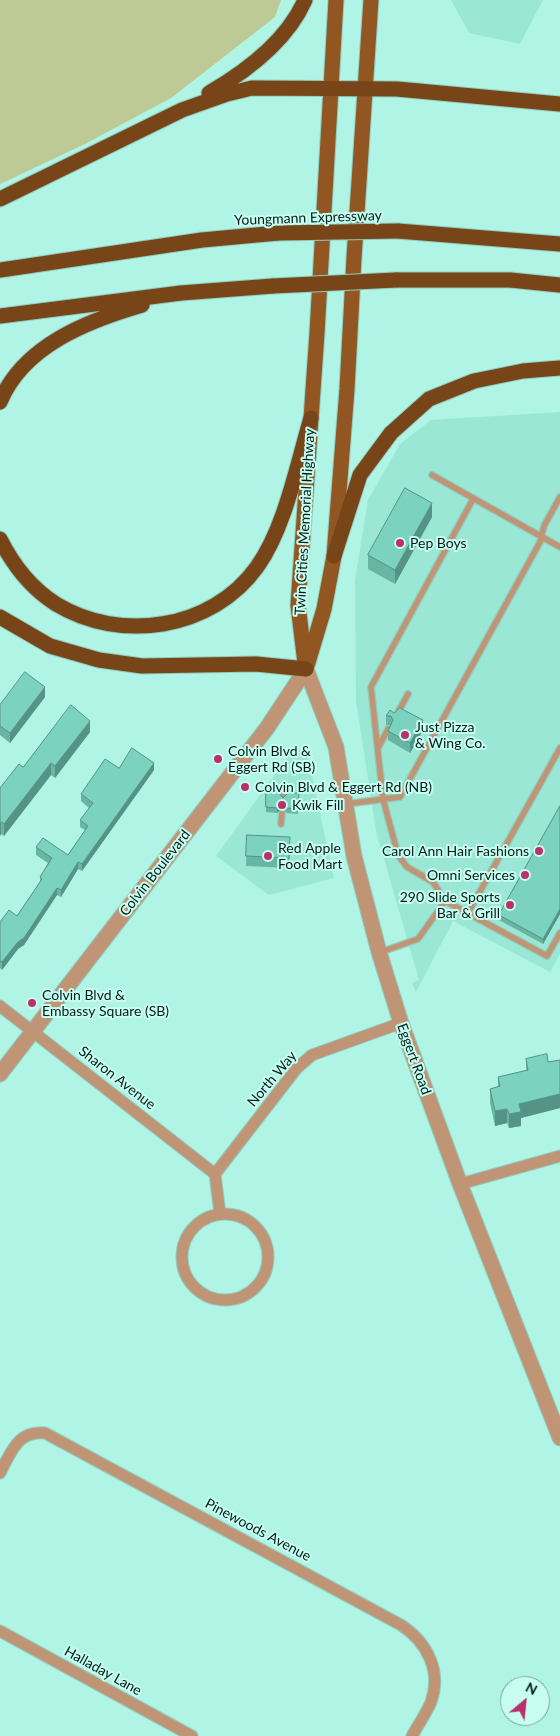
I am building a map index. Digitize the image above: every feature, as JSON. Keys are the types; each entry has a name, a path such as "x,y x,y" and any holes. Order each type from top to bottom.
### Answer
{"highway":[{"path":"182,110 251,65 276,42 296,16 305,0"},
{"path":"0,198 182,110 227,94 252,88 285,86 367,88 534,100 560,104"},
{"name":"Youngmann Expressway","path":"0,270 202,240 278,233 398,231 560,244"},
{"path":"0,316 181,293 273,286 396,280 510,280 560,285"},
{"path":"0,402 6,388 18,371 35,354 55,340 116,312 181,293"},
{"path":"334,556 360,475 391,433 429,399 474,382 523,371 560,368"},
{"path":"0,539 21,573 37,590 56,604 87,618 114,625 142,626 166,624 193,616 216,605 238,589 262,560 284,512 311,418"},
{"path":"0,617 50,646 99,660 142,666 256,664 306,669"}],"main road":[{"name":"Twin Cities Memorial Highway","path":"306,669 298,605 336,0"},
{"name":"Twin Cities Memorial Highway","path":"306,669 324,609 334,556 367,88 371,0"}],"street":[{"name":"Eggert Road","path":"306,669 336,747 354,856 379,952 401,1024 460,1184 560,1438"},
{"name":"Colvin Boulevard","path":"0,1074 267,728 306,669"},
{"name":"Sharon Avenue","path":"0,1006 215,1174"},
{"name":"North Way","path":"215,1174 297,1068 312,1055 401,1024"},
{"path":"460,1184 560,1156"},
{"path":"215,1174 220,1214"},
{"path":"220,1214 241,1217 258,1229 267,1247 268,1258 263,1278 257,1287 239,1298 228,1300 218,1299 198,1290 188,1277 182,1261 183,1250 192,1230 209,1217 220,1214"},
{"name":"Pinewoods Avenue","path":"0,1473 20,1439 36,1432 45,1433 414,1633 424,1645 430,1658 434,1672 434,1687 430,1702 412,1736"},
{"name":"Halladay Lane","path":"0,1632 192,1736"}],"lane":[{"path":"432,475 560,547"},
{"path":"344,804 400,797 541,537 544,526 560,497"},
{"path":"473,498 371,687 383,799 401,862 433,882 445,901 547,956 560,933"},
{"path":"394,718 408,694"},
{"path":"378,748 388,729"},
{"path":"468,913 560,748"},
{"path":"283,788 283,798"},
{"path":"281,824 282,813"},
{"path":"379,952 418,939 445,901"}],"shaded area":[{"path":"0,0 281,0 275,17 171,98 85,144 0,184"},
{"path":"451,0 543,0 520,44 469,33"},
{"path":"560,412 560,954 550,972 453,921 416,992 412,983 419,980 376,831 356,701 355,580 368,500 400,444 431,420"},
{"path":"296,749 303,751 308,757 334,878 269,895 216,856 292,751"}],"building":[{"name":"Pep Boys","path":"405,488 432,503 395,570 368,555"},
{"path":"25,672 45,687 10,733 0,726 0,705"},
{"path":"71,705 90,721 55,766 51,763 4,824 1,822 0,824 0,788 19,764 23,767"},
{"path":"400,708 423,720 410,743 388,731 393,720 391,716 386,716 390,710 394,713"},
{"path":"132,748 154,763 82,864 78,862 61,890 57,888 24,938 18,942 2,962 0,961 0,922 9,910 17,916 42,879 40,877 52,858 36,847 43,838 68,855 88,826 80,820 93,803 81,794 105,759 119,768"},
{"name":"Kwik Fill","path":"266,792 278,792 283,798 288,793 299,793 298,809 287,808 282,803 277,808 266,807"},
{"path":"560,806 560,909 543,939 499,915"},
{"path":"247,835 290,837 289,858 246,856"},
{"path":"547,1054 548,1062 560,1060 560,1094 519,1104 521,1112 509,1114 507,1109 495,1111 490,1089 500,1086 498,1077 528,1070 526,1059"}],"place":[{"name":"Pep Boys","path":"400,543"},
{"name":"Just Pizza & Wing Co.","path":"405,735"},
{"name":"Colvin Blvd & Eggert Rd (SB)","path":"218,759"},
{"name":"Colvin Blvd & Eggert Rd (NB)","path":"245,787"},
{"name":"Kwik Fill","path":"282,805"},
{"name":"Carol Ann Hair Fashions","path":"539,851"},
{"name":"Red Apple Food Mart","path":"268,856"},
{"name":"Omni Services","path":"525,875"},
{"name":"290 Slide Sports Bar & Grill","path":"510,905"},
{"name":"Colvin Blvd & Embassy Square (SB)","path":"32,1003"}]}
